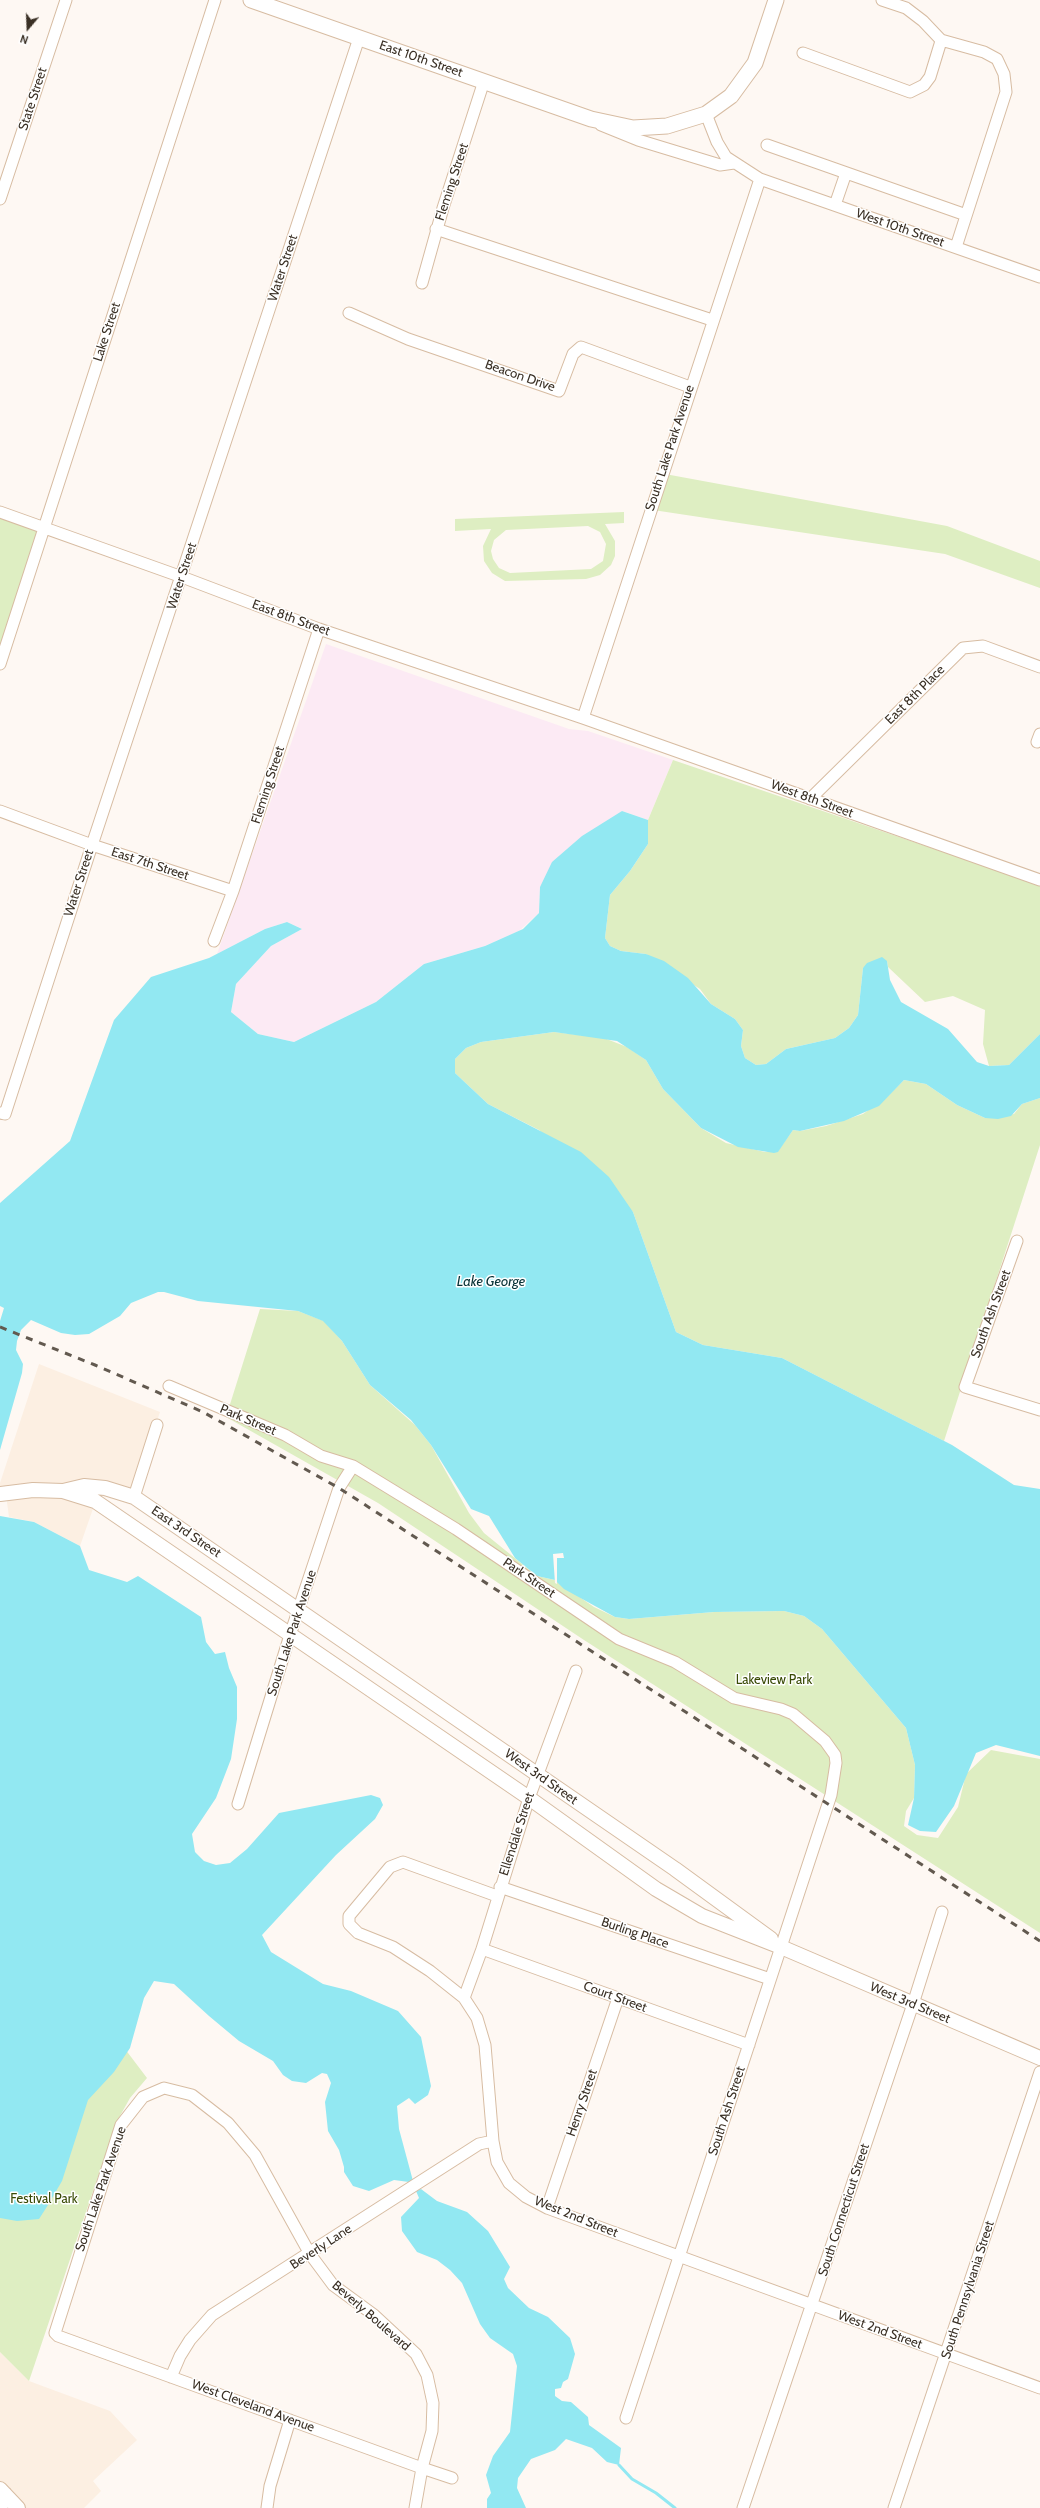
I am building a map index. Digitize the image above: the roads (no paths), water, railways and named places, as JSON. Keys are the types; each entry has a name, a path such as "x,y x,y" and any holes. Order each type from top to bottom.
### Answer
{"main road":[{"name":"East 10th Street","path":"251,0 590,119 633,128 668,126 706,114"},
{"path":"706,114 731,96 755,63 776,0"}],"street":[{"name":"State Street","path":"0,199 66,0"},
{"name":"Lake Street","path":"0,664 215,0"},
{"path":"882,0 906,8 923,21 942,41 984,52 997,59 1004,74 1006,92 956,247"},
{"name":"Water Street","path":"3,1113 182,577 359,38"},
{"path":"804,53 910,92 924,86 930,76 942,41"},
{"name":"Fleming Street","path":"422,283 436,229 484,81"},
{"path":"706,114 716,142 726,156 734,163 760,179"},
{"name":"East 10th Street","path":"590,119 609,130 720,165 734,163"},
{"path":"767,145 966,215"},
{"path":"835,205 846,173"},
{"name":"West 10th Street","path":"760,179 1040,277"},
{"name":"South Lake Park Avenue","path":"583,718 690,386 760,179"},
{"path":"436,229 712,320"},
{"name":"Beacon Drive","path":"349,312 408,339 560,390 573,354 581,347 690,386"},
{"name":"East 8th Street","path":"0,512 182,577 319,629 583,718"},
{"name":"Fleming Street","path":"214,941 233,891 319,629"},
{"name":"East 8th Place","path":"810,798 963,648 983,646 1040,667"},
{"name":"West 8th Street","path":"583,718 1040,880"},
{"name":"East 7th Street","path":"0,811 92,845 233,891"},
{"name":"South Ash Street","path":"1017,1241 965,1387 1040,1410"},
{"name":"Park Street","path":"169,1386 284,1435 321,1456 353,1466 456,1529 619,1639 675,1662 734,1698 781,1708 793,1714 825,1741 835,1755 835,1779 828,1804"},
{"path":"134,1498 157,1425"},
{"name":"South Lake Park Avenue","path":"238,1804 290,1635 339,1488 353,1466"},
{"name":"East 3rd Street","path":"0,1494 33,1490 63,1491 84,1486 104,1488 134,1498 299,1609"},
{"name":"East 3rd Street","path":"63,1491 95,1501 290,1635"},
{"name":"West 3rd Street","path":"299,1609 744,1917 781,1947"},
{"name":"West 3rd Street","path":"290,1635 676,1900 702,1916 781,1947 1040,2058"},
{"name":"Ellendale Street","path":"464,1998 482,1949 498,1891 528,1798 576,1671"},
{"name":"South Ash Street","path":"626,2418 828,1804"},
{"name":"Burling Place","path":"403,1862 498,1891 770,1979"},
{"name":"West 2nd Street","path":"403,1862 390,1867 349,1916 349,1924 358,1933 393,1947 430,1971 464,1998 477,2018 485,2045 493,2141 497,2162 508,2183 526,2197 547,2208 1040,2388"},
{"name":"South Connecticut Street","path":"744,2508 813,2306 942,1912"},
{"name":"Court Street","path":"482,1949 749,2045"},
{"name":"Henry Street","path":"547,2208 618,1998"},
{"name":"South Pennsylvania Street","path":"894,2508 1040,2072"},
{"name":"South Lake Park Avenue","path":"54,2333 122,2125 143,2097 164,2088 192,2095 228,2123"},
{"name":"Beverly Boulevard","path":"228,2123 255,2154 310,2254 334,2285 374,2315 416,2354 427,2375 433,2403 432,2431 422,2468 415,2508"},
{"name":"Beverly Lane","path":"171,2377 180,2356 190,2340 212,2315 310,2254 479,2144 493,2141"},
{"name":"West Cleveland Avenue","path":"54,2333 58,2336 452,2478"},
{"path":"267,2508 270,2486 290,2420"},
{"path":"0,2508 2,2491"},
{"path":"2,2491 18,2508"}],"water":[{"name":"Lake George","path":"622,811 648,820 648,844 630,871 610,895 605,938 610,946 621,951 646,954 664,961 688,978 711,1004 735,1019 743,1030 741,1046 745,1058 756,1065 766,1064 786,1049 835,1038 849,1028 858,1015 863,968 867,963 882,957 887,961 890,980 901,1002 948,1029 977,1062 989,1066 1009,1065 1040,1034 1040,1098 1022,1104 1011,1116 998,1119 985,1118 957,1105 926,1084 904,1080 879,1106 844,1121 800,1131 793,1130 778,1152 774,1153 738,1147 701,1128 663,1089 646,1060 617,1041 554,1032 481,1042 466,1048 455,1059 455,1073 488,1104 581,1152 609,1177 633,1212 676,1332 703,1345 782,1358 952,1445 1014,1485 1040,1489 1040,1756 996,1745 976,1753 954,1806 936,1832 920,1831 908,1825 914,1798 915,1765 906,1728 822,1629 804,1616 784,1611 714,1612 629,1619 615,1617 564,1589 555,1580 537,1576 515,1558 489,1516 471,1509 431,1445 411,1420 370,1385 342,1341 323,1321 298,1311 198,1301 164,1292 158,1292 131,1303 120,1316 89,1334 75,1335 61,1333 31,1320 21,1330 17,1341 16,1350 23,1364 22,1373 0,1450 0,1321 4,1308 0,1306 0,1203 70,1141 114,1020 151,977 209,958 265,929 287,922 302,929 271,946 236,984 231,1012 258,1034 294,1042 376,1002 424,964 485,946 523,929 539,913 540,887 552,862 582,836"},
{"path":"0,1516 34,1522 80,1546 89,1570 127,1582 138,1576 201,1617 206,1642 215,1654 225,1652 229,1668 237,1687 237,1719 231,1759 216,1798 192,1834 195,1852 204,1861 216,1865 230,1863 247,1849 279,1813 371,1795 380,1798 383,1805 375,1819 336,1855 262,1935 271,1952 323,1984 351,1991 398,2011 421,2037 431,2086 428,2095 415,2104 409,2098 397,2106 399,2129 413,2181 409,2182 394,2180 369,2191 353,2186 344,2172 339,2150 328,2131 325,2102 331,2083 327,2074 322,2073 306,2083 292,2081 283,2075 273,2061 239,2041 174,1984 154,1981 144,1998 130,2048 114,2072 88,2100 62,2181 39,2219 17,2221 0,2218"},
{"path":"421,2189 437,2201 467,2212 488,2231 510,2267 504,2279 508,2288 529,2308 548,2317 570,2338 575,2354 568,2379 563,2382 561,2388 555,2389 555,2396 562,2401 571,2402 588,2417 589,2425 621,2448 619,2465 607,2462 592,2448 566,2439 555,2450 531,2459 518,2478 517,2488 526,2508 487,2508 487,2499 491,2493 486,2475 493,2456 510,2432 517,2366 513,2354 490,2338 480,2324 462,2283 450,2270 437,2260 417,2252 402,2231 401,2217 419,2198 416,2191"}],"waterway":[{"path":"619,2465 632,2479 656,2493 675,2508"}],"railway":[{"path":"0,1327 95,1365 203,1412 339,1488 1040,1941"}],"park label":[{"name":"Lakeview Park","path":"774,1680"},
{"name":"Festival Park","path":"44,2199"}]}
